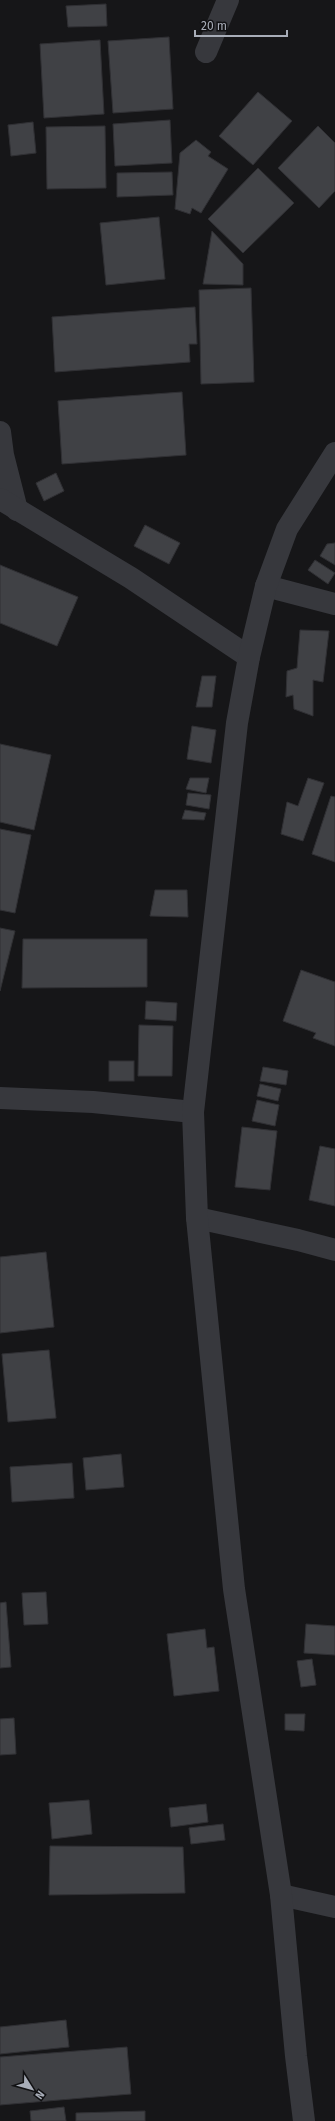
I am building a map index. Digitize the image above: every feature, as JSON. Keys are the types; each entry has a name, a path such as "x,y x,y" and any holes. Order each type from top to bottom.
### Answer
{"street":[{"path":"206,52 228,0"},
{"path":"0,432 8,504 131,578 249,657"},
{"path":"304,2121 296,2056 281,1895 234,1589 197,1218 193,1112 238,723 249,657 266,586 288,529 335,453"},
{"path":"266,586 335,604"},
{"path":"0,1098 93,1102 193,1112"},
{"path":"197,1218 298,1240 335,1250"},
{"path":"281,1895 335,1907"}],"building":[{"path":"106,4 107,26 68,27 66,6"},
{"path":"169,37 173,109 113,113 108,41"},
{"path":"100,40 104,114 44,118 40,44"},
{"path":"258,92 292,121 253,165 219,136"},
{"path":"170,120 172,163 115,166 113,124"},
{"path":"33,122 36,153 11,156 8,125"},
{"path":"105,126 106,188 47,189 46,127"},
{"path":"318,126 335,143 335,191 319,208 278,168"},
{"path":"196,140 211,152 208,156 228,169 201,213 192,208 190,214 175,209 180,153"},
{"path":"258,168 294,203 243,253 208,219"},
{"path":"172,172 173,195 117,197 117,173"},
{"path":"159,217 165,279 106,285 100,223"},
{"path":"212,231 243,264 243,285 203,284"},
{"path":"251,288 254,382 201,384 199,290"},
{"path":"195,307 197,344 189,344 190,362 55,372 52,317"},
{"path":"182,392 186,455 62,464 58,401"},
{"path":"56,473 64,491 44,501 36,483"},
{"path":"145,525 180,543 169,564 134,546"},
{"path":"335,543 335,565 320,556 327,544"},
{"path":"315,560 335,573 328,584 308,570"},
{"path":"0,565 78,597 57,646 0,623"},
{"path":"300,630 329,631 323,682 313,680 313,716 294,709 293,695 286,697 287,671 297,668"},
{"path":"202,676 216,676 212,707 196,707"},
{"path":"192,726 216,730 211,763 187,759"},
{"path":"0,744 51,755 34,830 0,822"},
{"path":"190,778 209,778 206,793 186,789"},
{"path":"308,778 324,783 303,841 281,834 287,802 298,806"},
{"path":"188,793 211,795 209,809 186,805"},
{"path":"331,796 335,797 335,862 312,854"},
{"path":"185,810 206,813 204,820 182,819"},
{"path":"0,829 31,835 15,913 0,910"},
{"path":"155,890 187,890 188,917 150,916"},
{"path":"0,928 15,931 0,991"},
{"path":"23,939 147,939 147,987 22,988"},
{"path":"301,970 335,982 335,1046 313,1038 316,1033 283,1021"},
{"path":"146,1001 177,1003 176,1021 145,1019"},
{"path":"139,1025 173,1026 172,1076 138,1076"},
{"path":"109,1061 134,1061 134,1081 109,1081"},
{"path":"263,1067 288,1071 286,1085 260,1081"},
{"path":"260,1084 281,1089 278,1101 257,1096"},
{"path":"257,1100 279,1105 275,1126 252,1121"},
{"path":"242,1127 277,1131 270,1190 235,1187"},
{"path":"320,1146 335,1149 335,1206 309,1200"},
{"path":"46,1252 54,1327 0,1333 0,1257"},
{"path":"49,1350 56,1418 8,1422 2,1354"},
{"path":"121,1454 124,1487 86,1490 83,1458"},
{"path":"72,1463 74,1498 12,1502 10,1467"},
{"path":"46,1592 48,1624 24,1625 22,1593"},
{"path":"6,1602 11,1667 0,1668 0,1603"},
{"path":"306,1624 335,1626 335,1655 304,1653"},
{"path":"205,1629 207,1648 214,1647 219,1691 174,1696 167,1634"},
{"path":"312,1659 316,1685 301,1687 297,1661"},
{"path":"285,1714 305,1714 304,1731 285,1730"},
{"path":"14,1718 16,1754 0,1755 0,1719"},
{"path":"89,1800 92,1834 52,1839 49,1803"},
{"path":"206,1804 208,1822 171,1827 169,1808"},
{"path":"223,1824 225,1840 191,1844 189,1828"},
{"path":"50,1846 183,1847 185,1893 49,1895"},
{"path":"66,2020 69,2047 0,2054 0,2027"},
{"path":"127,2047 131,2094 0,2105 0,2057"},
{"path":"64,2107 66,2121 31,2121 30,2111"},
{"path":"145,2111 145,2121 76,2121 76,2113"}]}
